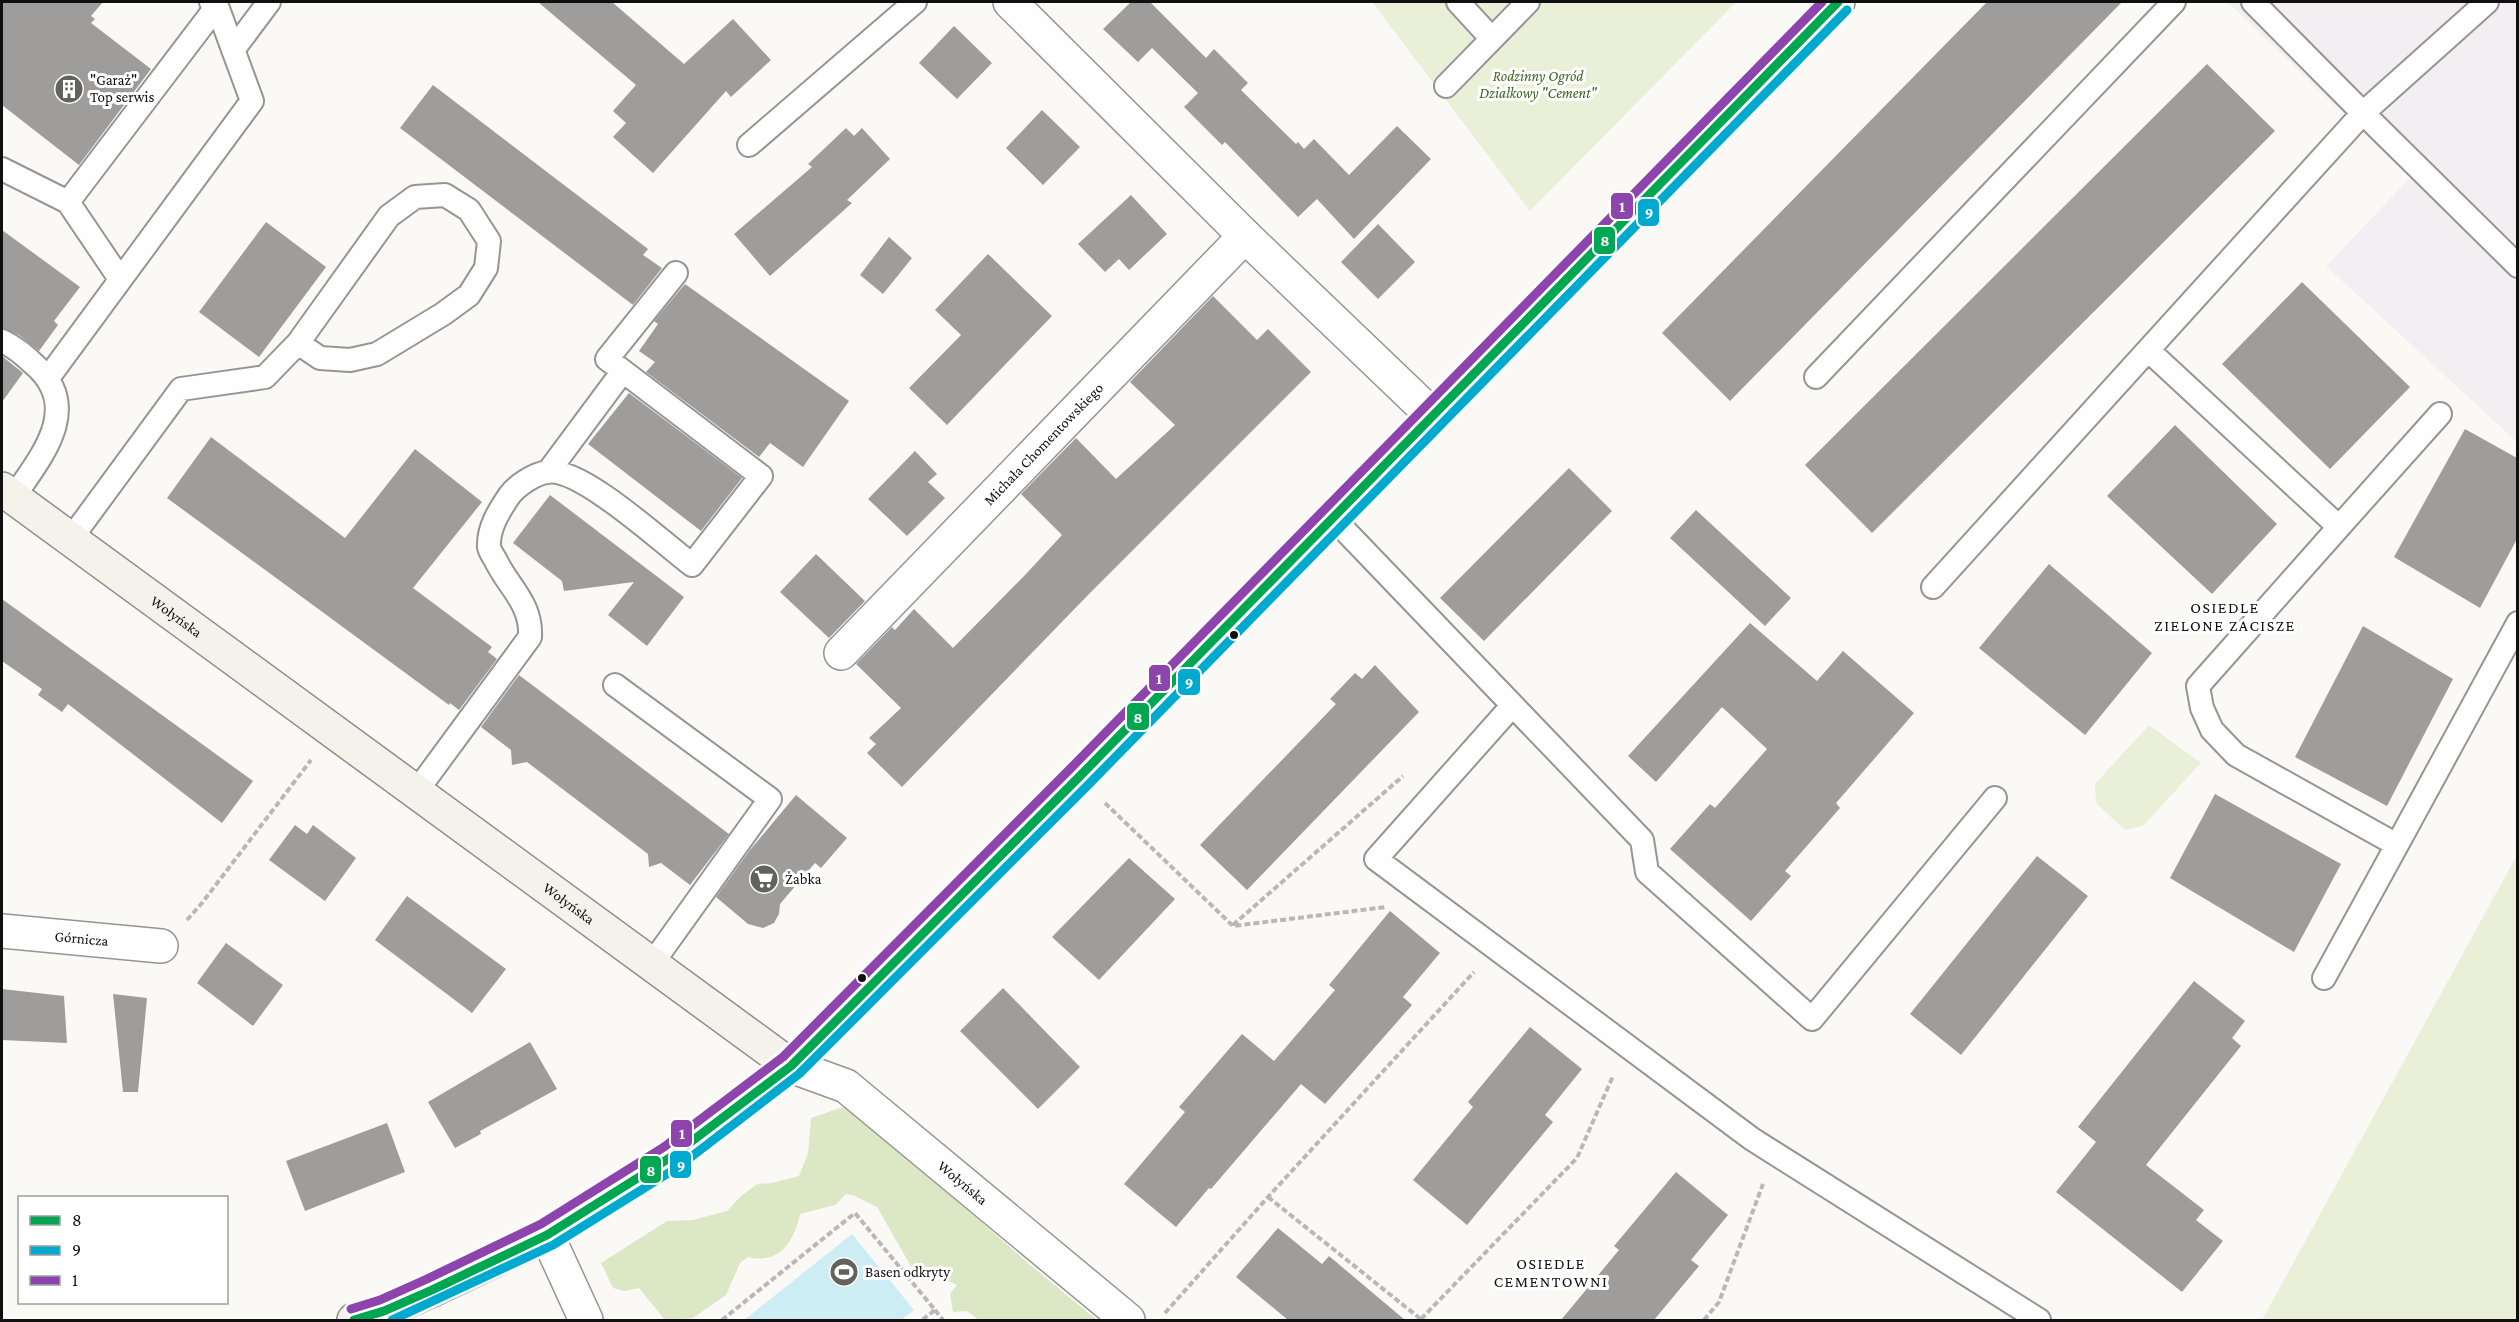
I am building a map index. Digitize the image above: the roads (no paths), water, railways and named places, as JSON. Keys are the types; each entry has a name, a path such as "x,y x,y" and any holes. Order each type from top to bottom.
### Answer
{"main road":[{"path":"354,1320 384,1311 432,1290 547,1235 671,1157 791,1066 1079,777 1838,2"},
{"name":"Wołyńska","path":"7,494 791,1066"}],"street":[{"path":"1010,2 1245,236 1432,415"},
{"name":"Michała Chomentowskiego","path":"841,653 1245,236"},
{"name":"Górnicza","path":"2,931 161,946"},
{"name":"Wołyńska","path":"791,1066 846,1086 1128,1320"},
{"path":"547,1235 585,1320"}],"lane":[{"path":"233,50 269,2"},
{"path":"749,145 915,2"},
{"path":"1458,2 1492,39"},
{"path":"1446,86 1528,2"},
{"path":"1816,377 2174,2"},
{"path":"2253,2 2517,266"},
{"path":"1933,586 2363,113 2487,2"},
{"path":"48,378 252,101 214,4"},
{"path":"68,202 214,4"},
{"path":"2,169 68,202 120,279"},
{"path":"70,540 181,389 265,377 298,343 389,216 415,197 446,195 469,210 489,241 486,268 469,296 377,354 350,360 320,358 298,343"},
{"path":"548,472 573,477 597,490 692,565 760,476 607,359 676,273"},
{"path":"2,341 17,348 48,378 58,404 51,440 7,494"},
{"path":"2148,350 2339,527"},
{"path":"416,792 530,637 531,625 520,596 501,573 489,547 495,518 512,492 527,481 548,472 623,371"},
{"path":"2397,845 2236,755 2212,730 2202,708 2198,686 2440,414"},
{"path":"1333,518 1642,840 1647,872 1812,1019 1995,798"},
{"path":"2324,978 2517,622"},
{"path":"615,685 770,799 651,965"},
{"path":"1512,706 1376,859 1752,1138 2039,1320"}],"water":[{"name":"Basen odkryty","path":"852,1234 914,1310 901,1320 744,1320"}],"place":[{"name":"\"Garaż\" Top serwis","path":"69,89"},
{"name":"Żabka","path":"764,879"},
{"name":"Basen odkryty","path":"844,1272"}],"district":[{"name":"OSIEDLE ZIELONE ZACISZE","path":"2225,616"},
{"name":"OSIEDLE CEMENTOWNI","path":"1551,1272"}],"park label":[{"name":"Rodzinny Ogród Działkowy \"Cement\"","path":"1538,84"}]}
